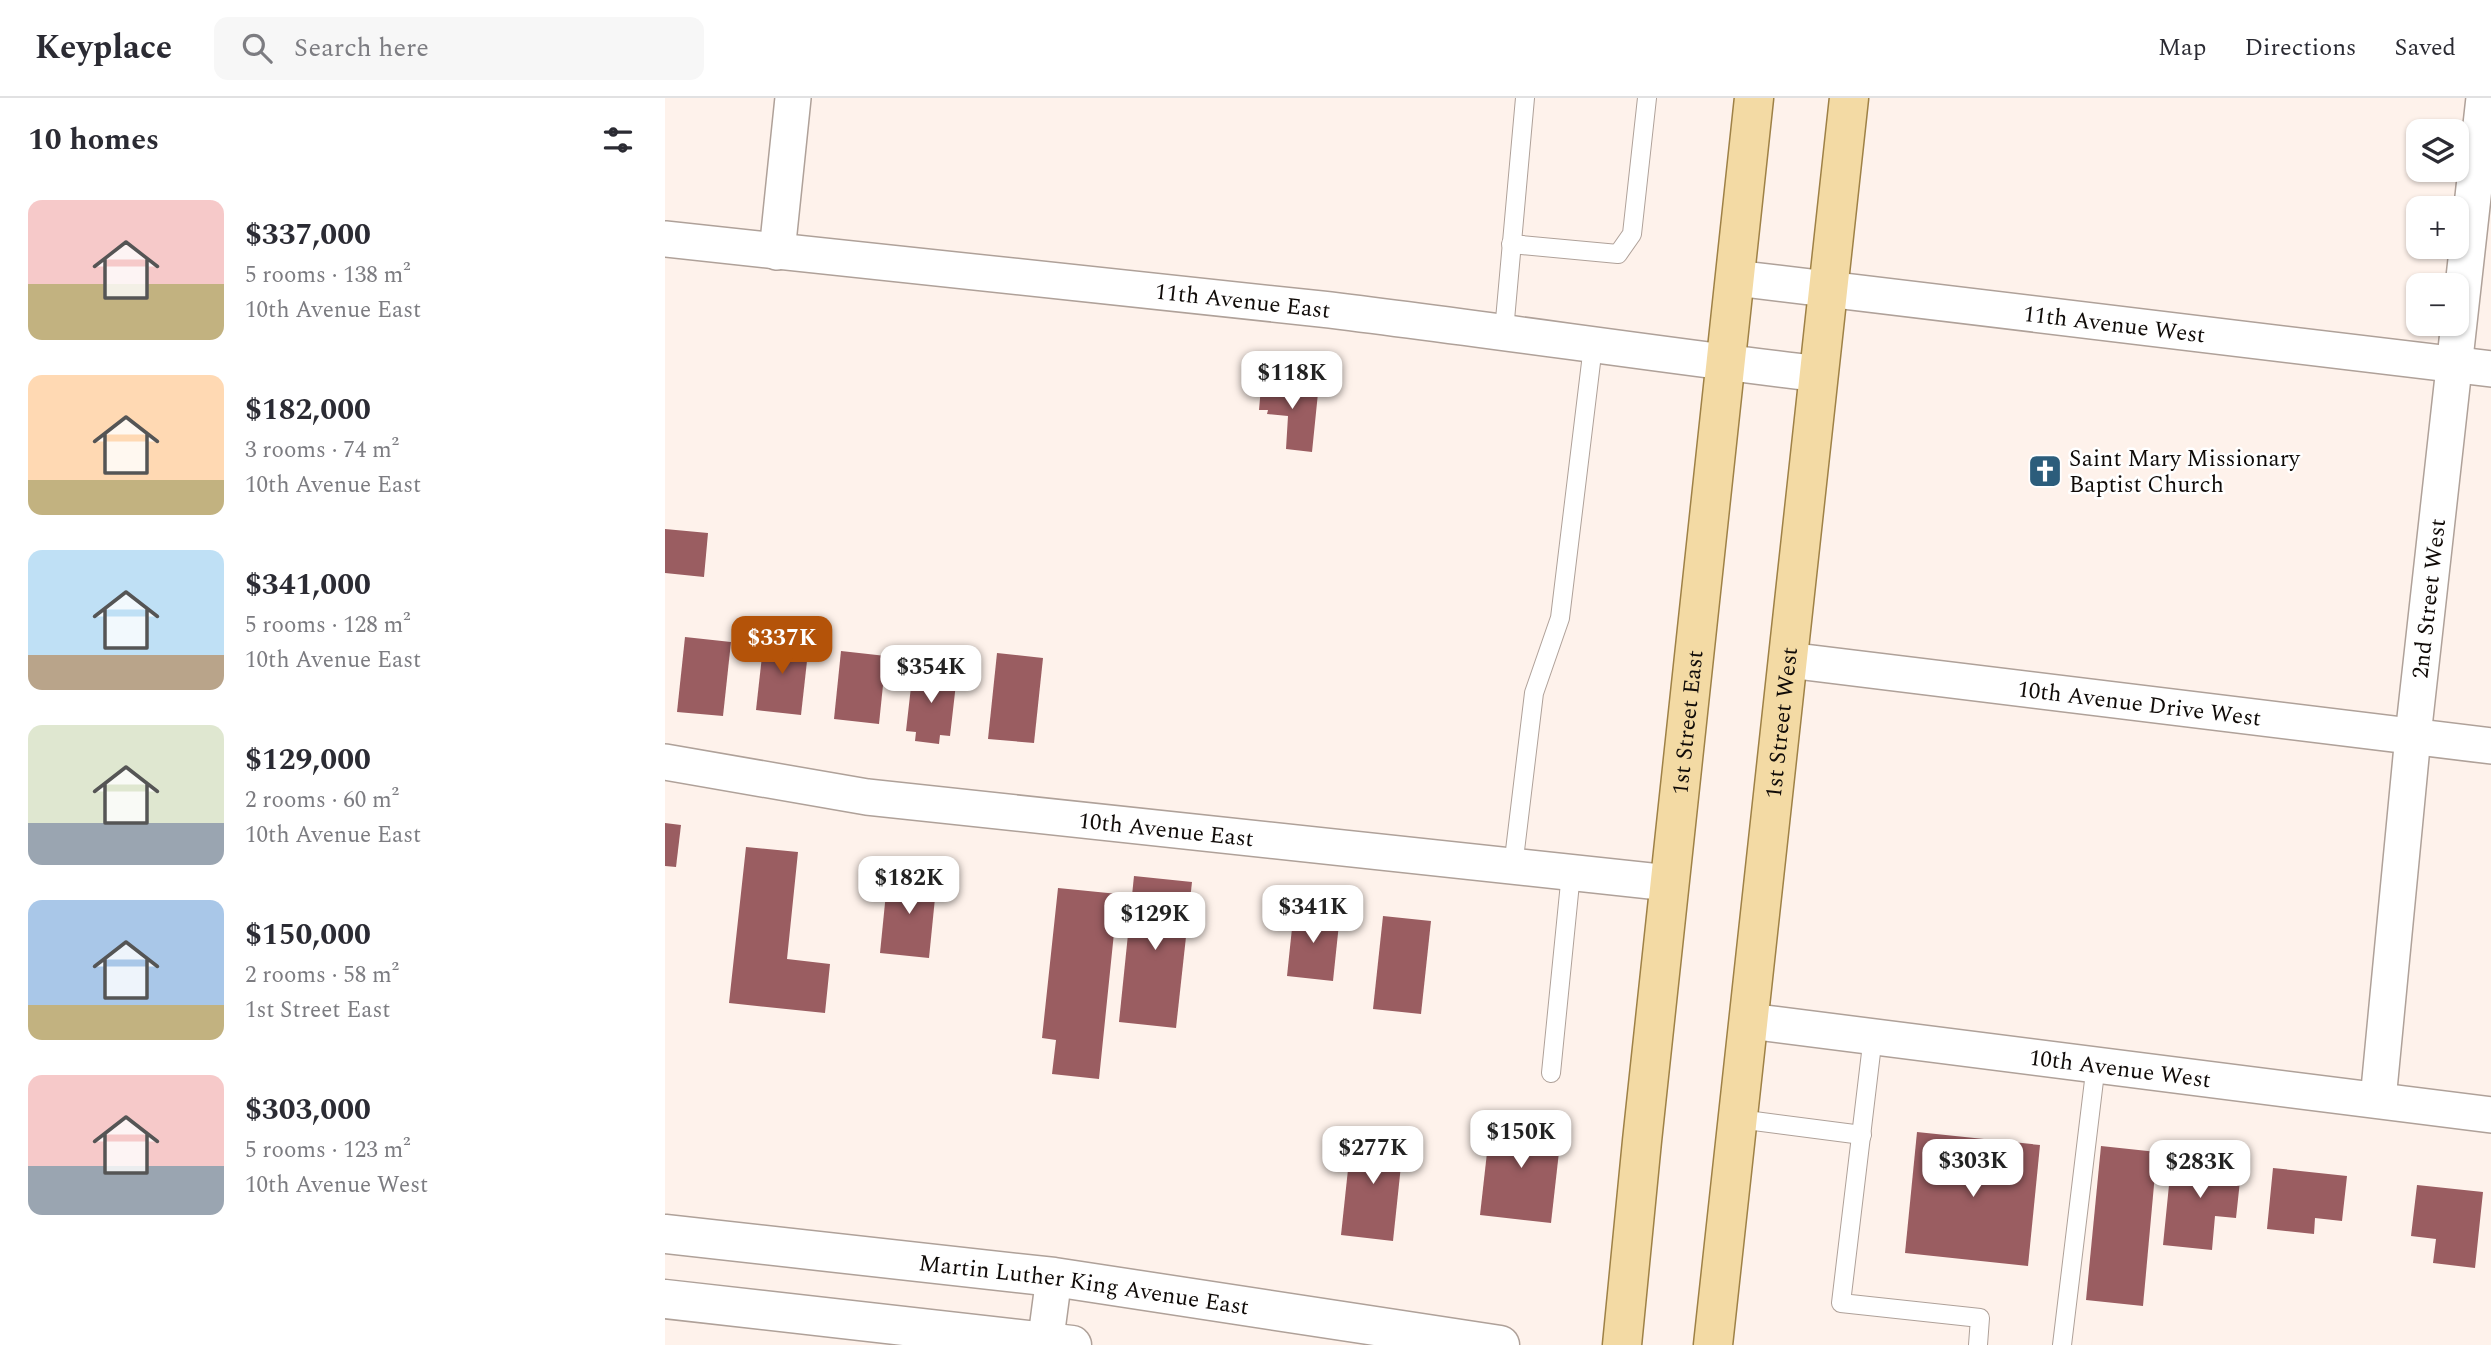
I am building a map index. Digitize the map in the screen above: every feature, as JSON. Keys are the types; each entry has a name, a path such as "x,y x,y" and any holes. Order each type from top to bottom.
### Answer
{"main road":[{"name":"1st Street East","path":"1622,1345 1754,98"},
{"name":"1st Street West","path":"1713,1345 1848,100"}],"street":[{"path":"777,251 793,98"},
{"name":"2nd Street West","path":"2378,1100 2413,736 2484,98"},
{"name":"11th Avenue East","path":"665,239 1318,309 1504,331 1593,346 1819,374"},
{"name":"11th Avenue West","path":"1735,278 2491,369"},
{"name":"10th Avenue Drive West","path":"1788,660 2491,746"},
{"name":"10th Avenue East","path":"665,762 867,797 1669,883"},
{"name":"10th Avenue West","path":"1749,1021 2491,1115"},
{"name":"Martin Luther King Avenue East","path":"665,1234 1054,1277 1500,1345"},
{"path":"665,1299 1054,1344 1054,1277"}],"lane":[{"path":"1504,331 1525,98"},
{"path":"1511,244 1618,254 1632,234 1647,98"},
{"path":"1513,867 1534,693 1560,618 1593,346"},
{"path":"1551,1073 1571,873"},
{"path":"1873,1036 1841,1303 1980,1318 1978,1345"},
{"path":"2062,1345 2096,1064"},
{"path":"1739,1119 1861,1135"}],"building":[{"path":"1265,378 1293,381 1292,390 1318,393 1312,452 1286,449 1288,416 1267,414 1268,410 1259,410 1261,387 1264,388"},
{"path":"665,529 708,533 704,577 665,573"},
{"path":"685,637 731,642 723,716 677,712"},
{"path":"764,638 809,643 801,715 756,710"},
{"path":"841,651 886,656 879,724 834,719"},
{"path":"997,653 1043,658 1034,743 988,739"},
{"path":"913,669 957,675 950,736 940,735 939,744 915,741 916,732 906,731"},
{"path":"665,823 681,825 676,867 665,866"},
{"path":"746,847 798,852 787,959 830,964 825,1013 729,1003"},
{"path":"888,873 937,878 929,958 880,953"},
{"path":"1134,876 1192,882 1176,1028 1119,1022"},
{"path":"1058,888 1118,894 1099,1079 1052,1074 1056,1040 1042,1038"},
{"path":"1294,909 1340,914 1333,981 1287,976"},
{"path":"1383,916 1431,921 1421,1014 1373,1009"},
{"path":"1491,1117 1562,1125 1551,1223 1480,1215"},
{"path":"1352,1132 1404,1137 1393,1241 1341,1235"},
{"path":"1917,1132 2040,1145 2028,1266 1905,1253"},
{"path":"2101,1146 2157,1152 2143,1306 2086,1300"},
{"path":"2172,1155 2242,1162 2236,1218 2215,1216 2212,1250 2163,1245"},
{"path":"2273,1168 2347,1176 2342,1221 2315,1218 2314,1234 2267,1229"},
{"path":"2417,1185 2483,1192 2475,1268 2433,1263 2436,1239 2411,1236"}],"place":[{"name":"Saint Mary Missionary Baptist Church","path":"2045,471"}]}
